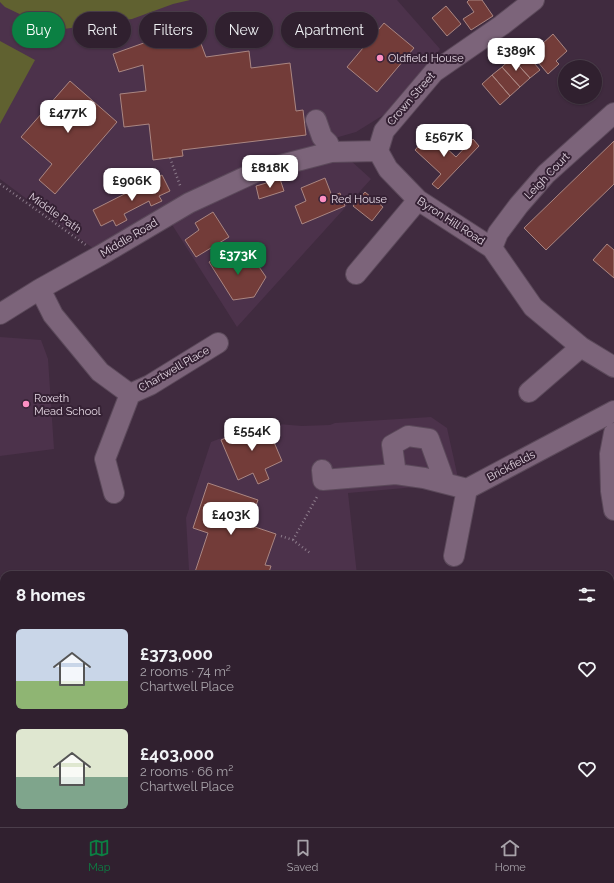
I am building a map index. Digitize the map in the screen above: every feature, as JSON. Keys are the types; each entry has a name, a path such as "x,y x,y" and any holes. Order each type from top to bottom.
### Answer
{"street":[{"name":"Crown Street","path":"378,151 384,131 434,72 502,25 534,0"},
{"name":"Leigh Court","path":"492,248 498,233 519,205 546,174 614,113"},
{"path":"316,120 322,136 328,143 331,152"},
{"name":"Middle Road","path":"0,314 189,202 258,171 331,152 378,151"},
{"name":"Byron Hill Road","path":"378,151 388,169 418,200 492,248 532,307 581,347 614,367"},
{"path":"356,274 418,200"},
{"name":"Chartwell Place","path":"40,289 53,315 100,372 130,394"},
{"name":"Chartwell Place","path":"114,493 105,459 130,394 150,385 218,343"},
{"path":"529,392 581,347"},
{"name":"Brickfields","path":"467,489 614,411"},
{"path":"614,433 610,454 614,510"},
{"path":"396,474 392,445 408,436 429,439 445,482"},
{"path":"322,470 323,480 396,474 445,482 467,489 454,556"}],"path":[{"path":"170,158 178,184 189,202"},
{"name":"Middle Path","path":"0,184 101,255"},
{"path":"293,540 320,491"},
{"path":"281,536 293,540 310,553"}],"shaded area":[{"path":"0,0 397,0 440,49 414,85 385,114 356,132 328,140 371,179 237,327 164,212 94,249 0,179"},
{"path":"0,0 190,0 151,12 139,12 139,16 131,19 131,12 73,12 73,28 65,29 65,12 15,12 5,7"},
{"path":"0,41 35,60 0,124"},
{"name":"Roxeth Mead School","path":"0,337 41,340 48,359 54,449 0,456"},
{"path":"431,417 447,428 460,487 448,495 416,487 348,493 357,571 189,571 186,518 211,442 271,419 278,424 302,426 330,425 335,423"}],"building":[{"path":"469,0 482,0 493,16 471,30 463,19 474,12 467,2"},
{"path":"446,6 461,24 447,36 432,18"},
{"name":"Oldfield House","path":"384,23 414,48 377,92 347,67 363,48 378,48 378,30"},
{"path":"553,34 567,51 556,61 558,65 548,74 532,55 542,46 541,45"},
{"path":"139,45 139,48 203,48 206,57 249,51 251,68 290,63 296,111 303,110 306,135 182,150 183,156 153,160 149,124 124,127 120,94 146,91 143,65 119,72 113,54"},
{"path":"522,49 540,70 530,78 512,58"},
{"path":"512,58 530,78 520,87 502,67"},
{"path":"502,67 520,87 510,96 492,75"},
{"path":"492,75 510,96 500,105 482,84"},
{"path":"70,81 117,122 55,194 39,180 52,164 21,137"},
{"path":"430,133 456,157 473,139 479,146 438,189 432,184 441,174 415,150"},
{"path":"614,141 614,184 546,250 524,228"},
{"path":"162,175 170,191 159,196 162,201 151,206 149,201 124,214 127,220 116,226 113,220 101,226 93,210"},
{"name":"Red House","path":"325,178 332,196 340,193 345,206 302,224 295,206 306,201 301,188"},
{"path":"280,179 284,191 259,199 256,186"},
{"path":"365,192 383,207 372,221 353,206"},
{"path":"213,212 229,237 196,257 185,240 199,230 195,223"},
{"path":"607,244 614,250 614,278 593,260"},
{"path":"225,251 232,262 255,261 266,277 254,297 233,300 209,262"},
{"path":"265,421 282,461 265,469 269,479 258,484 253,473 238,480 221,440"},
{"path":"208,483 258,500 249,525 276,534 265,565 271,566 269,571 195,571 208,533 193,528"}],"place":[{"name":"Oldfield House","path":"380,58"},
{"name":"Red House","path":"323,199"},
{"name":"Roxeth Mead School","path":"26,404"}]}
